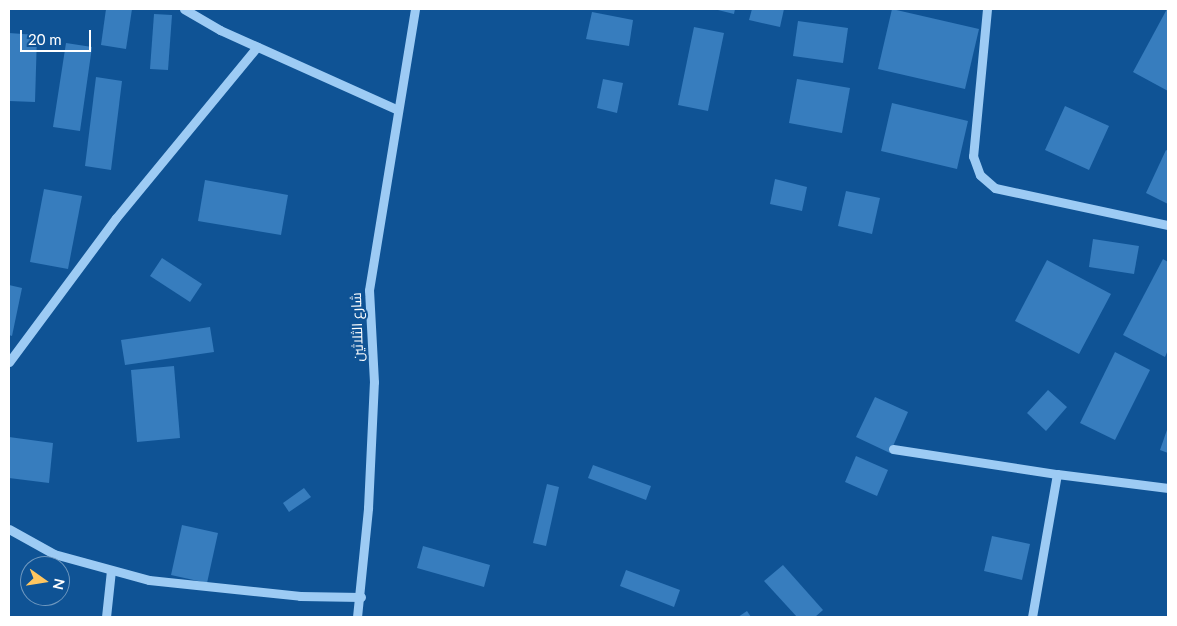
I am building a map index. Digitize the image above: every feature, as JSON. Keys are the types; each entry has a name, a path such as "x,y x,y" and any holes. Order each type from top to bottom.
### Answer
{"street":[{"path":"184,9 203,21 257,47 398,110"},
{"name":"شارع الثلاثين","path":"357,617 361,597 368,508 374,382 368,290 415,9"},
{"path":"987,9 973,156 980,175 996,188 1168,225"},
{"path":"9,362 116,218 257,47"},
{"path":"893,449 1057,474 1168,488"},
{"path":"1032,617 1057,474"},
{"path":"9,529 54,554 149,580 300,596 361,597"},
{"path":"106,617 111,570"}],"building":[{"path":"106,9 132,9 126,49 101,45"},
{"path":"714,9 735,9 734,14"},
{"path":"752,9 784,9 780,27 749,20"},
{"path":"892,9 979,29 965,89 878,69"},
{"path":"1168,9 1168,91 1133,72"},
{"path":"592,12 633,20 629,46 586,39"},
{"path":"154,14 172,15 168,70 150,69"},
{"path":"798,21 848,28 843,63 793,56"},
{"path":"694,27 724,33 708,111 678,105"},
{"path":"9,33 37,35 35,102 9,101"},
{"path":"66,43 92,47 80,131 53,127"},
{"path":"96,77 122,81 111,170 85,166"},
{"path":"603,79 623,83 617,113 597,108"},
{"path":"797,79 850,88 842,133 789,123"},
{"path":"892,103 968,121 957,169 881,151"},
{"path":"1065,106 1109,126 1089,170 1045,150"},
{"path":"1166,150 1168,151 1168,204 1146,193"},
{"path":"775,179 807,187 802,211 770,204"},
{"path":"205,180 288,195 281,235 198,221"},
{"path":"44,189 82,196 68,269 30,262"},
{"path":"846,191 880,198 872,234 838,226"},
{"path":"1093,239 1139,246 1134,274 1089,267"},
{"path":"162,258 202,284 190,302 150,276"},
{"path":"1163,259 1168,262 1168,350 1165,357 1123,335"},
{"path":"1047,260 1111,294 1079,354 1015,321"},
{"path":"9,285 22,288 12,336 9,335"},
{"path":"210,327 214,352 125,365 121,340"},
{"path":"1115,352 1150,370 1115,440 1080,423"},
{"path":"174,366 180,438 137,442 131,370"},
{"path":"1048,390 1067,407 1046,431 1027,413"},
{"path":"875,397 908,412 890,453 856,437"},
{"path":"1168,427 1168,453 1160,450"},
{"path":"9,437 53,443 49,483 9,478"},
{"path":"856,456 888,470 877,496 845,482"},
{"path":"593,465 651,486 646,500 588,478"},
{"path":"547,484 559,487 546,546 533,543"},
{"path":"304,488 311,497 289,512 283,503"},
{"path":"182,525 218,533 207,583 171,575"},
{"path":"992,536 1030,544 1022,580 984,571"},
{"path":"423,546 490,565 484,587 417,568"},
{"path":"783,565 823,610 815,617 797,617 764,581"},
{"path":"626,570 680,590 674,607 620,586"},
{"path":"747,611 751,617 738,617"}]}
